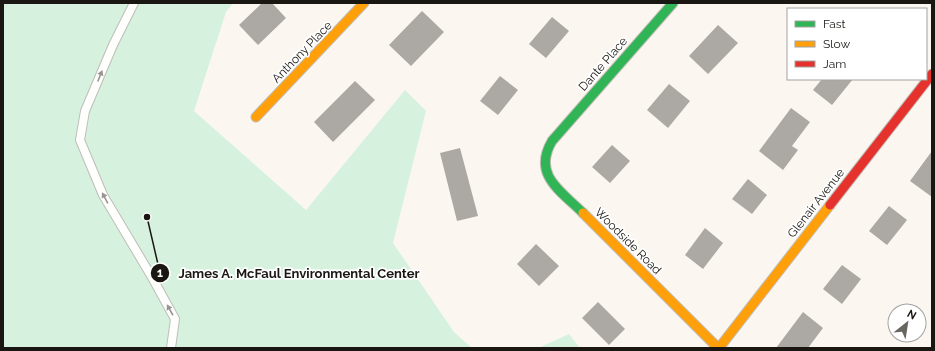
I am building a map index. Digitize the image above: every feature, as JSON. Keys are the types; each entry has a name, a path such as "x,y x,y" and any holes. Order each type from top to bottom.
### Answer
{"street":[{"name":"Anthony Place","path":"256,117 364,3"},
{"name":"Dante Place","path":"552,141 673,3"},
{"name":"Glenair Avenue","path":"719,348 932,74"},
{"name":"Woodside Road","path":"552,141 546,151 544,162 546,173 552,182 719,348"}],"lane":[{"path":"134,3 112,44 86,111 80,140 104,195 175,319 171,348"}],"green space":[{"path":"3,3 233,3 226,12 194,111 306,210 405,90 426,111 393,243 454,332 472,348 3,348"},
{"path":"569,334 580,348 538,348"}],"building":[{"path":"262,3 272,3 286,18 258,45 239,25"},
{"path":"422,11 444,32 411,66 389,45"},
{"path":"552,17 569,31 546,58 529,44"},
{"path":"718,25 738,43 708,74 689,56"},
{"path":"500,76 518,90 498,115 480,101"},
{"path":"821,80 852,80 832,105 813,90"},
{"path":"355,81 375,100 333,142 314,122"},
{"path":"669,84 690,101 668,128 647,110"},
{"path":"791,108 810,122 792,146 798,150 783,170 759,151"},
{"path":"612,145 630,161 610,183 592,167"},
{"path":"460,148 478,216 457,221 440,153"},
{"path":"932,151 932,197 910,181"},
{"path":"748,179 767,195 752,214 732,199"},
{"path":"889,206 907,220 887,245 869,231"},
{"path":"705,228 723,243 703,269 685,255"},
{"path":"536,244 559,266 539,286 517,264"},
{"path":"842,265 861,279 842,304 823,289"},
{"path":"598,302 625,329 609,345 582,318"},
{"path":"803,312 823,328 808,348 776,348"}],"traffic: fast":[{"path":"583,213 558,190 547,173 545,164 547,153 552,141 673,3"}],"traffic: slow":[{"path":"256,117 364,3"},
{"path":"719,348 830,205"},
{"path":"583,213 718,348"}],"traffic: jam":[{"path":"830,205 932,74"}],"place":[{"name":"James A. McFaul Environmental Center","path":"147,217"}]}
